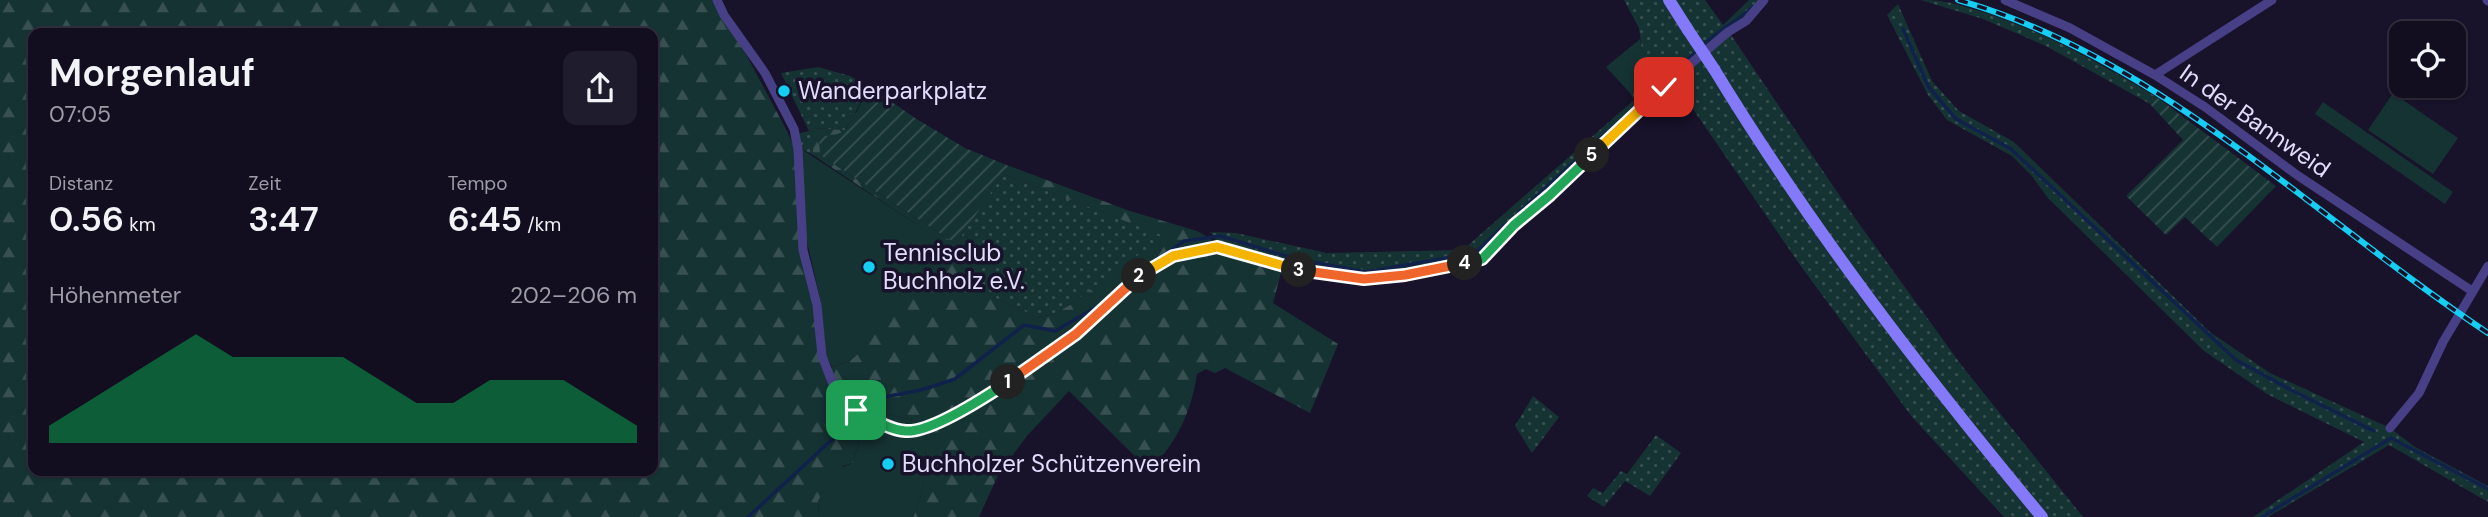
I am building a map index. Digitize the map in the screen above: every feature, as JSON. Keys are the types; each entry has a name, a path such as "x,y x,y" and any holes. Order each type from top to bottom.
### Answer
{"main road":[{"path":"1669,0 1813,219 1903,343 2042,517"}],"street":[{"path":"717,0 724,15 765,73 794,129 798,149 803,250 817,305 822,356 842,398 859,411 891,427 908,432 937,424 993,392 1076,334 1141,274 1173,256 1217,247 1292,269 1364,279 1405,275 1482,259 1514,225 1550,195 1681,72 1728,32 1746,21 1764,0"},
{"name":"In der Bannweid","path":"2005,0 2070,28 2155,75 2205,107 2297,175 2472,291"},
{"path":"2155,75 2272,0"},
{"path":"2390,428 2419,393 2443,342 2472,291 2485,278 2488,266"}],"green space":[{"path":"0,0 717,0 795,149 808,280 827,369 850,361 901,293 908,292 941,241 813,155 813,128 845,130 820,155 956,244 960,261 974,284 1037,318 1056,313 1070,305 1164,236 1003,174 1009,166 1130,211 1197,231 1211,239 1217,247 1283,265 1273,303 1338,344 1310,413 1225,368 1215,373 1206,369 1197,374 1187,414 1175,438 1149,470 1069,391 1027,436 999,473 979,517 913,517 924,483 927,427 918,421 869,410 858,422 860,437 853,463 843,466 818,501 819,517 0,517"},
{"path":"1624,0 1705,0 1723,25 1749,0 1762,0 1729,32 1852,214 1962,366 2083,517 2004,517 1912,417 1800,265 1673,80 1480,257 1364,279 1321,273 1217,247 1210,232 1236,233 1327,253 1465,248 1634,100 1630,93 1655,73 1642,51 1639,28"},
{"path":"1921,0 1963,6 2033,31 2096,62 2158,98 2150,104 2046,46 1983,19"},
{"path":"1898,4 1932,81 1959,111 2014,142 2210,332 2270,373 2390,428 2415,447 2488,486 2488,502 2389,445 2268,517 2253,517 2364,442 2267,394 2204,351 2048,198 2012,156 1947,120 1928,95 1887,15"},
{"path":"1640,39 1642,51 1656,73 1630,93 1606,67"},
{"path":"818,67 850,76 870,87 845,130 814,128 813,155 801,149 797,134 809,131 781,73"},
{"path":"870,87 965,148 1009,166 956,244 820,155 819,136 845,130 850,113 856,113"},
{"path":"2158,98 2276,186 2217,247 2185,217 2166,235 2126,196 2183,140 2150,104"},
{"path":"2390,98 2400,98 2458,138 2433,174 2368,130"},
{"path":"2323,102 2453,192 2445,204 2315,114"},
{"name":"Tennisclub Buchholz e.V.","path":"801,149 942,241 907,292 900,294 863,350 850,361 832,367 826,356 821,303 803,224"},
{"path":"1003,174 1165,236 1070,305 1056,313 1037,318 974,284 960,261 956,244"},
{"path":"1533,396 1559,417 1532,453 1515,426"},
{"name":"Buchholzer Schützenverein","path":"869,410 918,421 927,426 924,483 913,517 819,517 818,501 835,470 853,463 860,437 857,422 863,413"},
{"path":"1656,435 1681,453 1650,496 1625,481 1604,507 1587,496 1593,488 1603,493 1621,471 1627,474"}],"waterway":[{"path":"1702,46 1754,6"},
{"path":"1903,29 1928,86 1956,119 2011,149 2236,360 2374,431"},
{"path":"1517,214 1697,51"},
{"path":"1152,264 1184,241 1220,236 1296,259 1366,272 1475,253 1506,224"},
{"path":"748,517 850,423 868,400 921,390 955,379 1024,325 1055,331 1105,302"},
{"path":"2391,438 2488,489"},
{"path":"2262,517 2391,438"}],"railway":[{"path":"1958,0 2031,26 2102,60 2169,101 2488,333"}],"place":[{"name":"Wanderparkplatz","path":"784,91"},
{"name":"Tennisclub Buchholz e.V.","path":"869,267"},
{"name":"Buchholzer Schützenverein","path":"888,464"}],"route":[{"path":"856,410 908,432 937,424 993,392 1056,349 1141,274 1173,256 1217,247 1292,269 1364,279 1405,275 1482,259 1514,225 1550,195 1664,87"}]}
